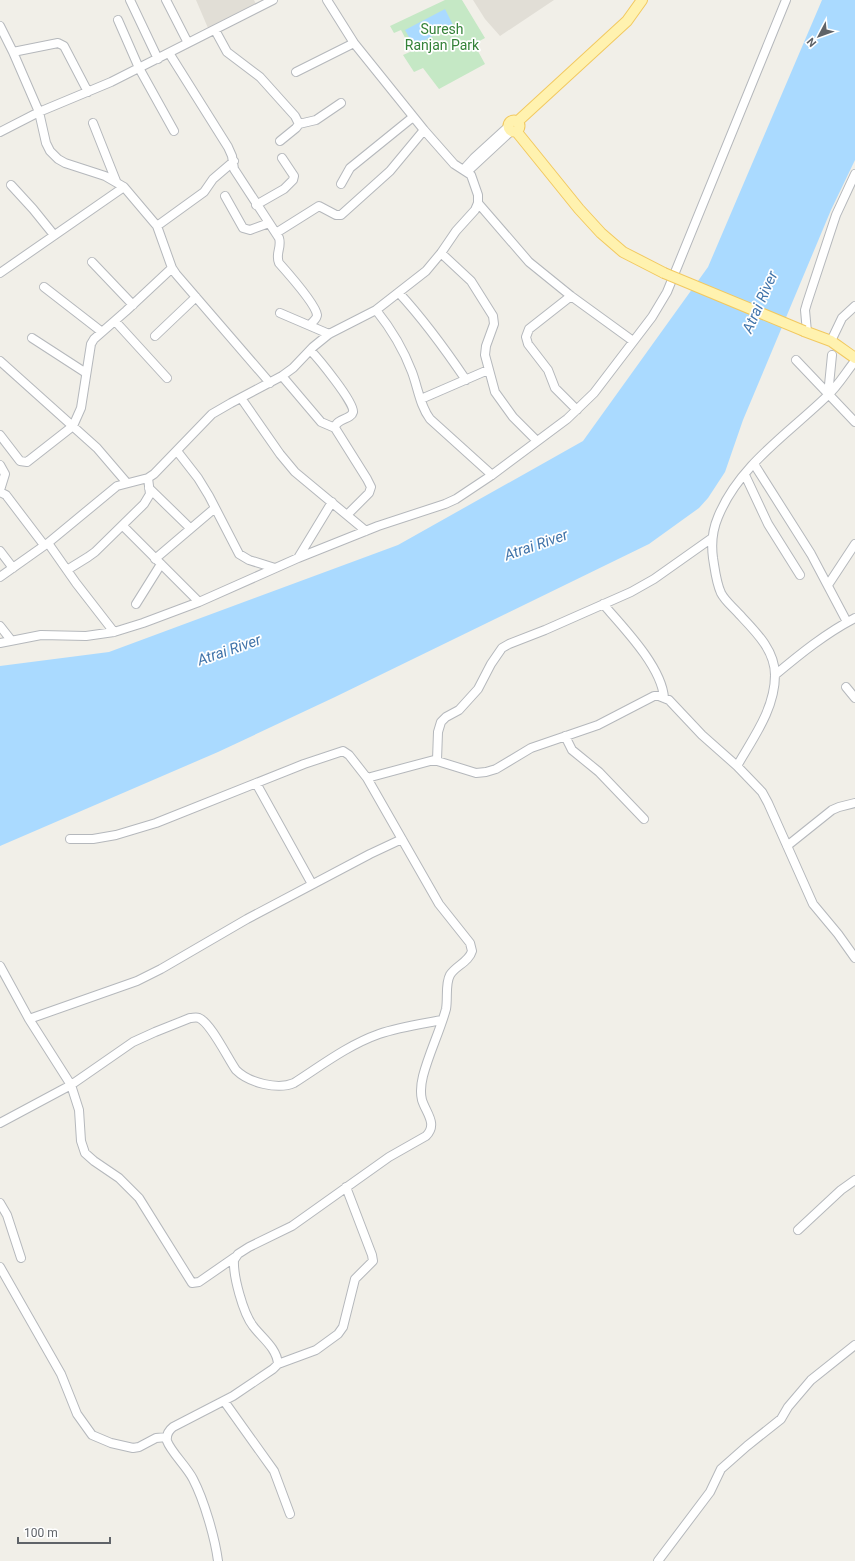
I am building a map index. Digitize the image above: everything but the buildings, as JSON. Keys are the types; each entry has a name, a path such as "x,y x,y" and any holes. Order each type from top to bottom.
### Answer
{"main road":[{"path":"642,0 627,21 513,128 579,208 602,233 623,252 664,273 831,341 855,359"}],"street":[{"path":"130,0 158,59"},
{"path":"166,0 188,43"},
{"path":"0,132 39,112 88,92 158,59 273,0"},
{"path":"0,578 46,544 117,486 148,478 154,474 212,414 270,384 293,368 310,350 329,334 376,310 399,293 426,271 456,231 475,210 478,203 478,195 471,175 454,164 413,117 354,44 327,0"},
{"path":"0,643 41,635 86,636 114,632 166,616 298,558 366,531 456,499 492,475 567,419 594,393 652,317 668,292 786,0"},
{"path":"118,20 139,68 174,131"},
{"path":"0,26 39,112 46,143 50,151 65,164 105,176 124,186 157,226 172,268 270,384"},
{"path":"215,30 227,52 260,77 295,116 298,124"},
{"path":"13,52 58,43 64,46 88,92"},
{"path":"296,72 354,44"},
{"path":"169,53 228,147 234,161 234,169 256,205 276,233 280,245 277,256 279,263 311,303 316,313 316,318 310,325"},
{"path":"280,141 296,128 298,124 316,120 340,103"},
{"path":"341,184 350,168 413,117"},
{"path":"93,123 116,181"},
{"path":"466,171 513,128"},
{"path":"276,233 320,206 337,216 341,215 390,171 424,130"},
{"path":"256,205 284,189 294,180 294,176 282,158"},
{"path":"157,226 204,192 212,178 234,161"},
{"path":"806,332 805,310 807,303 836,215 853,183 855,174"},
{"path":"11,185 54,235"},
{"path":"0,273 124,186"},
{"path":"225,196 243,228 250,230 269,223"},
{"path":"478,203 529,262 571,296 633,341"},
{"path":"441,253 471,281 494,316 494,324 486,346 485,355 495,392 500,401 513,417 537,441"},
{"path":"92,262 133,305"},
{"path":"0,435 20,460 26,462 73,426 81,408 91,344 94,339 172,268"},
{"path":"44,287 102,332"},
{"path":"399,293 445,348 466,380"},
{"path":"571,296 530,329 526,337 528,344 548,370 555,388 577,410"},
{"path":"155,336 196,297"},
{"path":"831,341 842,318 855,306"},
{"path":"376,310 401,346 413,373 426,413 430,419 492,475"},
{"path":"280,313 329,334"},
{"path":"115,321 167,378"},
{"path":"32,338 86,373"},
{"path":"310,350 336,381 353,409 352,414 338,422 335,428"},
{"path":"828,395 832,355"},
{"path":"737,766 757,732 768,708 775,674 770,654 760,637 729,604 721,593 715,576 712,538 718,516 725,502 754,464 772,445 828,395 855,359"},
{"path":"796,360 855,422"},
{"path":"0,361 97,448 128,483"},
{"path":"421,399 488,370"},
{"path":"282,376 321,422 335,428 371,487 369,493 347,515"},
{"path":"241,398 285,462 294,472 366,531"},
{"path":"177,451 198,478 239,554 249,560 275,568"},
{"path":"754,464 798,531 847,622"},
{"path":"0,465 5,474 0,491 6,495 46,544 114,632"},
{"path":"745,475 768,524 800,575"},
{"path":"67,570 88,557 144,504 150,494 148,478"},
{"path":"149,488 190,528"},
{"path":"298,558 332,502"},
{"path":"136,604 158,562 190,528 215,508"},
{"path":"122,526 199,602"},
{"path":"438,760 438,732 441,722 446,717 459,710 481,686 491,664 502,648 631,592 654,579 712,538"},
{"path":"828,585 855,544"},
{"path":"0,551 13,568"},
{"path":"603,604 634,640 655,672 664,688 664,698"},
{"path":"775,674 800,654 855,618"},
{"path":"0,626 11,640"},
{"path":"846,687 855,698"},
{"path":"367,778 387,774 413,765 438,760 476,773 486,772 496,769 531,748 598,725 654,696 664,698 737,766 762,792 813,904 838,934 855,958"},
{"path":"565,736 572,750 599,772 644,819"},
{"path":"0,966 29,1019 71,1085 79,1110 81,1141 85,1153 119,1178 138,1198 191,1282 194,1284 249,1247 292,1226 389,1157 426,1136 429,1132 432,1124 422,1100 421,1083 442,1020 448,996 447,986 450,976 471,954 471,946 439,904 367,778 349,755 343,751 304,764 156,823 116,835 93,839 70,838"},
{"path":"256,783 312,884"},
{"path":"787,846 832,810 855,803"},
{"path":"29,1019 137,981 312,884 402,839"},
{"path":"0,1123 71,1085 134,1042 155,1032 195,1017 200,1018 208,1026 240,1075 277,1087 287,1086 294,1083 346,1049 379,1034 442,1020"},
{"path":"798,1230 841,1190 855,1180"},
{"path":"218,1561 216,1544 196,1484 188,1470 169,1444 167,1436 168,1432 173,1427 224,1401 254,1382 278,1364 316,1350 338,1334 343,1327 355,1279 373,1261 346,1187"},
{"path":"0,1203 7,1215 21,1258"},
{"path":"235,1257 234,1263 243,1308 252,1325 276,1354 278,1364"},
{"path":"0,1267 61,1374 77,1414 92,1435 111,1443 133,1448 140,1447 156,1438 167,1436"},
{"path":"658,1561 712,1489 721,1470 780,1419 788,1407 811,1380 855,1345"},
{"path":"224,1401 272,1468 290,1514"}],"shaded area":[{"path":"196,0 254,0 257,6 208,28"},
{"path":"473,0 554,0 500,36 485,19"}],"green space":[{"name":"Suresh Ranjan Park","path":"445,0 462,0 485,38 474,44 485,64 439,89 423,68 414,72 403,55 412,51 401,30 394,33 390,26"}],"water":[{"name":"Atrai River","path":"822,0 855,0 855,160 831,210 743,420 725,472 708,498 699,508 649,544 335,697 218,752 0,846 0,666 109,652 398,545 583,441 708,267"},
{"path":"445,9 453,25 414,46 405,30"}]}
